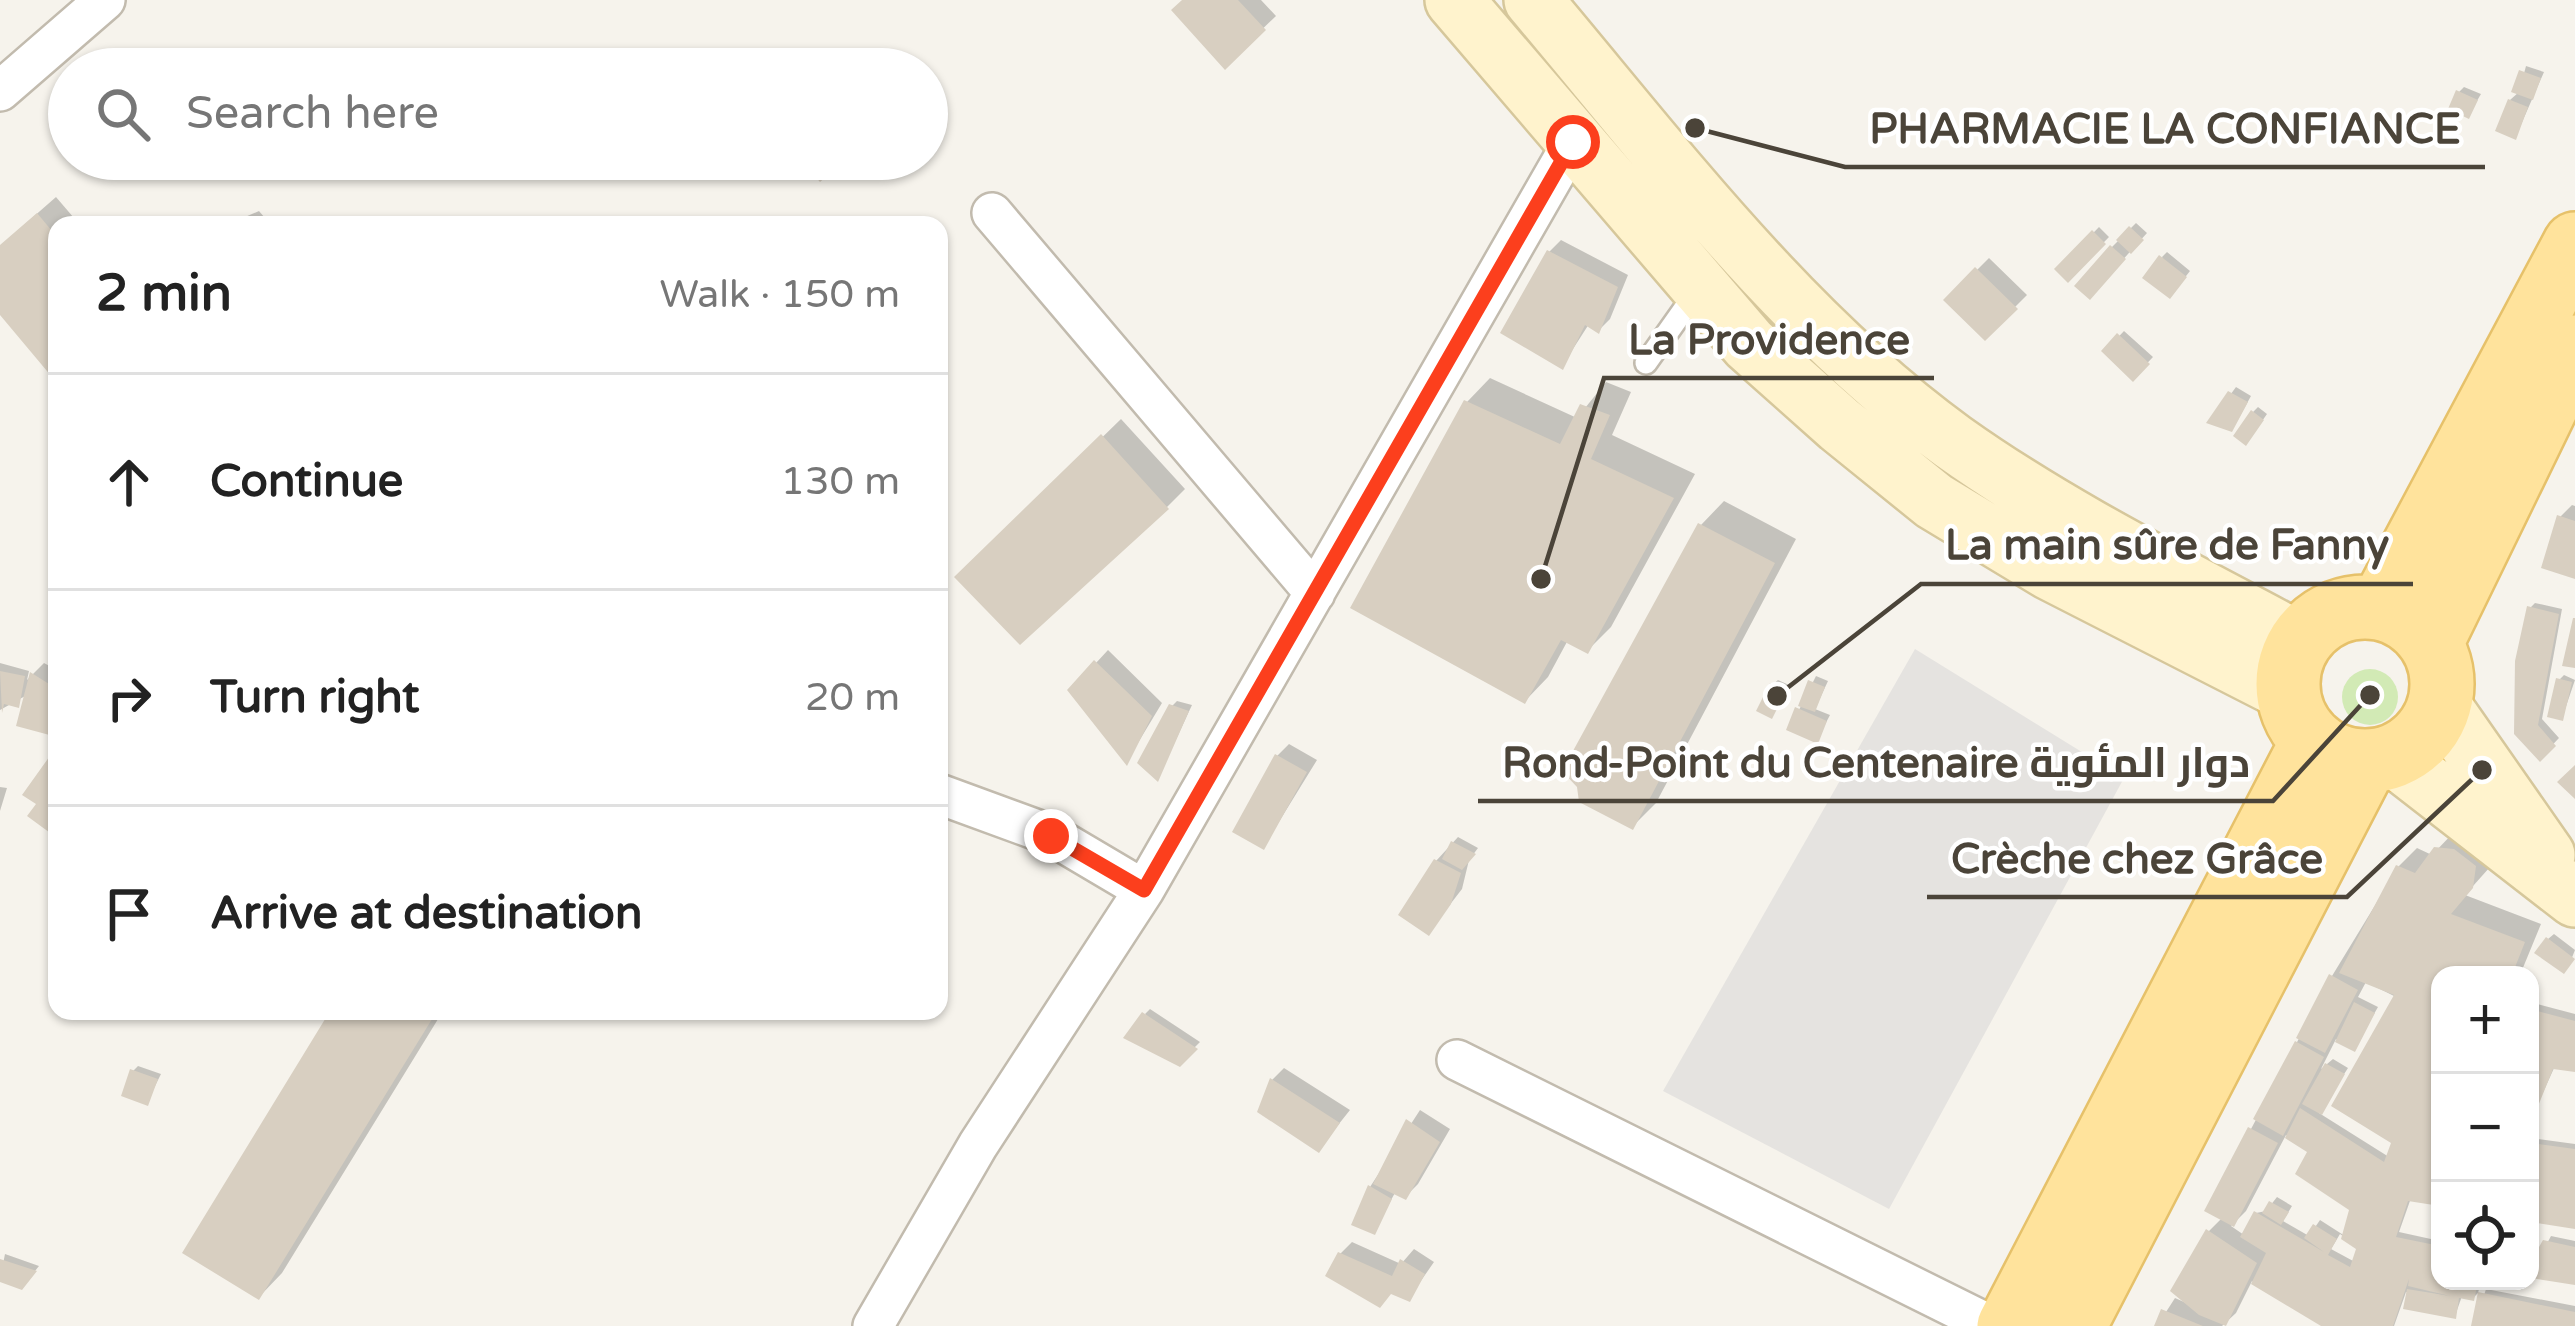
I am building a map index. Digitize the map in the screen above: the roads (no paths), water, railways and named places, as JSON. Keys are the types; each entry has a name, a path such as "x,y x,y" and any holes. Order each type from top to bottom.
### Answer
{"main road":[{"path":"2332,718 2422,735 2417,651 2575,244"},
{"path":"2417,651 2575,347"},
{"path":"2074,1326 2332,718 2327,617 2344,610 2417,651"},
{"path":"2009,1326 2332,718"}],"street":[{"path":"50,48 105,0"},
{"path":"1454,0 1573,142 1717,262 1846,351 1952,441 2073,517 2332,718 2568,892"},
{"path":"1533,0 1717,262"},
{"path":"0,91 48,49"},
{"path":"873,1326 978,1145 1144,890 1573,142"},
{"path":"992,213 1315,593"},
{"path":"2417,651 2568,892"},
{"path":"948,797 1051,836 1144,890"},
{"path":"1457,1060 1992,1326"}],"lane":[{"path":"1646,363 1717,262"}],"place":[{"name":"PHARMACIE LA CONFIANCE","path":"1695,128"},
{"name":"La Providence","path":"1541,579"},
{"name":"Rond-Point du Centenaire دوار المئوية","path":"2370,695"},
{"name":"La main sûre de Fanny","path":"1777,696"},
{"name":"Crèche chez Grâce","path":"2482,770"}]}
